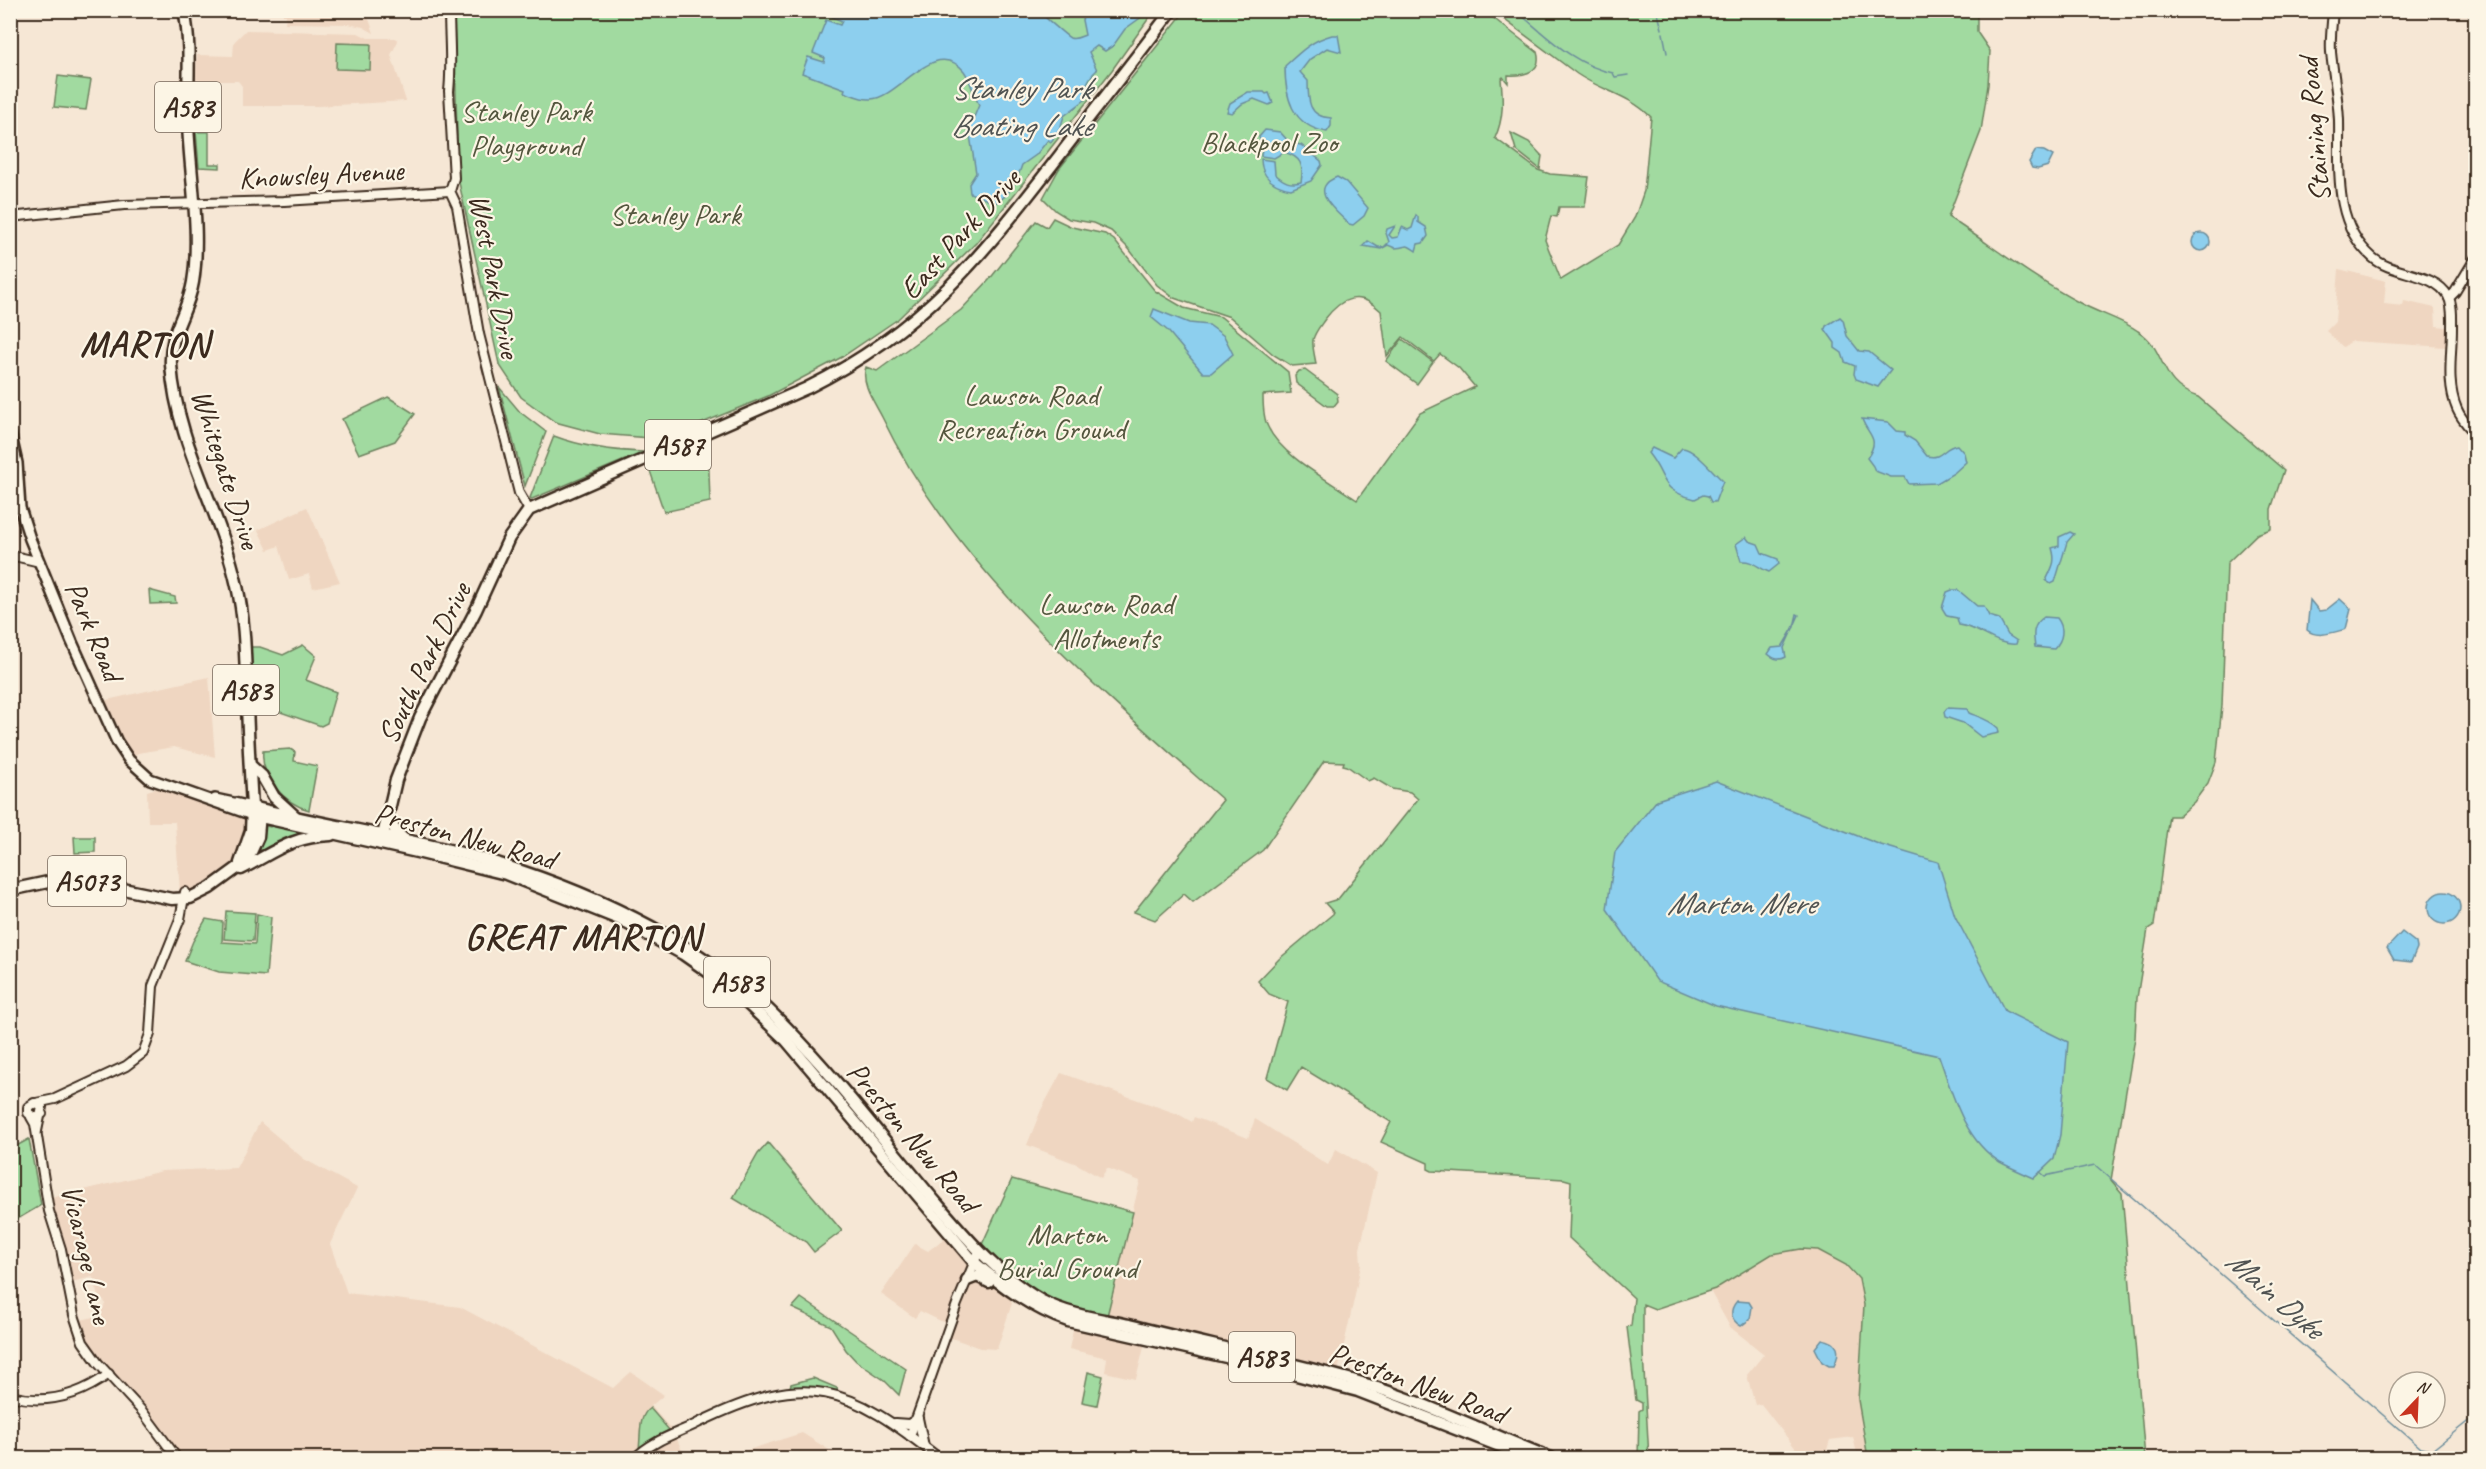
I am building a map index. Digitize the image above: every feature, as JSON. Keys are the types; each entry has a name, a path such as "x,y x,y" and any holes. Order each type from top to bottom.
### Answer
{"main road":[{"name":"Whitegate Drive","path":"184,10 189,48 188,123 194,203 193,283 172,341 171,367 179,420 218,523 237,585 244,627 251,766 256,812"},
{"name":"East Park Drive","path":"529,510 807,388 850,365 888,340 936,302 990,244 1172,10"},
{"name":"Park Road","path":"10,432 17,463 20,508 98,702 129,760 150,779 171,788 256,812"},
{"name":"South Park Drive","path":"382,841 386,815 400,767 420,718 476,609 509,538 529,510"},
{"path":"251,766 262,776 274,797 297,818"},
{"path":"182,896 200,894 231,873 240,863 247,861 255,847 256,812"},
{"name":"Preston New Road","path":"256,812 355,830 382,841 464,863 546,889 619,919 702,967 730,987 786,1040 977,1256 1017,1296 1055,1316 1358,1391 1532,1458"},
{"name":"Preston New Road","path":"256,812 334,834 406,842 482,859 549,882 622,912 676,940 707,960 758,1000 807,1050 951,1220 977,1256 1049,1304 1078,1314 1360,1382 1551,1458"},
{"path":"355,830 372,827 386,815 397,833 406,842"},
{"name":"Preston New Road","path":"231,873 293,841 334,834"},
{"name":"A5073","path":"10,890 48,882 79,880 162,896 182,896"},
{"name":"A583","path":"967,1280 975,1275 980,1276 1023,1304 1055,1316"}],"street":[{"name":"West Park Drive","path":"449,10 451,79 449,91 454,178 450,191 457,206 479,334 519,493 529,510"},
{"name":"Staining Road","path":"2333,10 2331,50 2339,118 2339,183 2346,216 2361,245 2372,257 2396,271 2430,281 2449,298"},
{"name":"Knowsley Avenue","path":"10,217 86,207 316,200 450,191"},
{"path":"2475,257 2455,292 2449,298 2452,317 2451,371 2454,400 2460,415 2475,435"},
{"path":"10,555 40,562"},
{"name":"Vicarage Lane","path":"36,1103 55,1099 126,1066 142,1053 150,1034 156,977 180,919 182,896"},
{"name":"Vicarage Lane","path":"36,1135 42,1113 55,1099"},
{"path":"36,1103 42,1107 42,1113 36,1118 31,1117 28,1113 28,1107 36,1103"},
{"name":"Vicarage Lane","path":"31,1117 49,1211 61,1249 79,1333 88,1351 142,1411 177,1458"},
{"path":"910,1436 977,1256"},
{"path":"10,1396 39,1399 68,1396 88,1390 109,1374"},
{"path":"635,1458 658,1440 754,1400 783,1392 804,1391 832,1393 865,1406 939,1458"},
{"path":"890,1422 905,1425 918,1418"},
{"path":"918,1418 924,1446"}],"shaded area":[{"path":"283,11 366,11 374,33 363,27 348,24 285,23 286,15 283,15"},
{"path":"246,30 358,33 368,38 396,38 398,41 391,55 406,101 318,106 242,106 242,86 238,81 196,81 197,55 233,56 234,42"},
{"path":"2339,269 2386,281 2384,304 2403,306 2404,301 2435,308 2436,326 2446,327 2446,347 2352,341 2343,347 2326,331 2335,322"},
{"path":"307,507 340,582 313,588 309,574 289,580 279,546 268,550 258,530"},
{"path":"209,677 215,757 174,747 138,753 129,760 98,702"},
{"path":"164,786 252,815 240,855 234,864 208,884 180,893 175,822 148,822 147,791"},
{"path":"1061,1073 1178,1114 1192,1122 1194,1117 1248,1138 1255,1119 1328,1165 1336,1149 1377,1173 1360,1249 1361,1264 1355,1295 1337,1376 1106,1320 1140,1181 1107,1168 1101,1178 1077,1164 1027,1145 1041,1110"},
{"path":"260,1122 304,1159 357,1188 330,1244 347,1293 460,1307 613,1388 631,1372 664,1395 651,1406 675,1434 685,1458 177,1458 98,1363 76,1321 99,1316 105,1304 104,1300 98,1297 93,1277 67,1283 47,1199 162,1171 236,1168"},
{"path":"950,1234 999,1283 1012,1303 997,1349 980,1348 946,1336 949,1325 920,1311 915,1318 881,1294 915,1244 928,1251"},
{"path":"1796,1247 1821,1250 1846,1265 1859,1279 1864,1305 1859,1366 1861,1425 1868,1458 1858,1458 1853,1437 1830,1440 1827,1450 1818,1455 1803,1458 1761,1404 1755,1405 1747,1375 1764,1354 1730,1327 1709,1289 1771,1252"},
{"path":"1074,1326 1145,1343 1136,1379 1105,1372 1107,1358 1069,1349"},
{"path":"802,1433 842,1458 722,1458"}],"green space":[{"path":"1483,10 1537,52 1538,59 1535,68 1531,71 1520,75 1508,75 1508,83 1503,77 1501,79 1502,109 1495,138 1538,170 1550,174 1589,177 1585,207 1559,207 1557,217 1551,216 1545,240 1561,280 1618,245 1635,217 1644,191 1651,117 1633,103 1577,74 1493,11 1977,11 1977,32 1990,51 1988,85 1981,131 1948,217 2063,294 2138,331 2155,348 2175,384 2198,397 2284,470 2271,509 2271,529 2257,534 2227,563 2222,706 2216,762 2208,783 2194,802 2178,816 2169,816 2154,925 2148,929 2137,998 2135,1038 2111,1180 2122,1193 2145,1458 1868,1458 1858,1400 1864,1305 1859,1279 1846,1265 1818,1250 1801,1249 1772,1254 1715,1289 1655,1309 1643,1304 1643,1353 1649,1458 1638,1458 1639,1411 1642,1409 1642,1403 1636,1400 1627,1327 1631,1326 1634,1298 1569,1238 1571,1181 1432,1171 1428,1169 1428,1163 1381,1142 1391,1122 1301,1067 1287,1090 1267,1078 1288,1002 1269,994 1258,981 1279,959 1334,913 1325,903 1338,899 1418,799 1410,792 1392,789 1374,778 1368,781 1343,765 1344,762 1324,761 1263,850 1193,902 1184,894 1155,920 1134,912 1223,800 1080,670 989,576 948,525 912,472 869,393 865,380 866,367 877,371 961,310 989,280 1036,221 1047,227 1053,218 1072,227 1105,234 1114,240 1155,291 1184,308 1221,317 1288,372 1291,393 1263,395 1264,416 1268,427 1274,438 1295,458 1357,500 1420,413 1475,387 1459,368 1440,354 1434,361 1403,337 1387,356 1381,311 1366,300 1359,299 1345,301 1331,311 1318,329 1313,343 1316,364 1292,366 1274,355 1230,317 1174,298 1157,285 1129,249 1111,231 1093,223 1069,219 1056,211 1043,198 1059,169 1185,11"},
{"name":"Stanley Park","path":"454,11 1154,11 1112,70 976,243 898,319 842,357 768,396 673,435 650,438 600,434 555,422 521,397 499,364 458,178"},
{"path":"337,43 371,44 370,70 336,69"},
{"path":"58,76 91,80 86,110 54,107"},
{"path":"196,132 209,132 209,164 220,164 220,168 199,167"},
{"path":"1511,133 1529,142 1542,156 1540,169 1516,150"},
{"path":"1402,339 1433,362 1417,384 1386,361"},
{"path":"1305,370 1337,394 1338,401 1334,406 1327,406 1296,383 1295,376 1299,371"},
{"path":"499,387 520,412 546,432 525,486"},
{"path":"388,397 415,414 395,441 359,454 342,419"},
{"path":"554,436 598,448 644,452 532,499 530,498"},
{"path":"708,442 710,502 664,512 649,468"},
{"path":"149,590 175,597 176,603 150,604"},
{"path":"303,645 316,656 306,680 336,692 327,723 321,726 260,705 259,699 254,697 249,647 260,647 283,655"},
{"path":"290,749 295,752 294,761 317,766 309,810 283,796 270,780 263,761 263,751"},
{"path":"272,824 312,832 262,852 258,847 262,825 270,827"},
{"path":"74,837 95,837 95,852 75,853"},
{"path":"226,911 255,913 253,941 224,939"},
{"path":"257,914 271,917 266,976 219,972 185,961 206,919 223,922 222,942 255,944"},
{"path":"29,1139 41,1205 11,1223 11,1149"},
{"path":"768,1143 842,1231 814,1252 806,1242 733,1198 758,1154"},
{"name":"Marton Burial Ground","path":"1012,1179 1133,1212 1106,1320 1049,1304 979,1251"},
{"path":"801,1298 906,1369 899,1395 884,1380 856,1361 831,1326 792,1308"},
{"path":"1088,1372 1103,1376 1097,1405 1082,1402"},
{"path":"813,1378 837,1388 838,1392 789,1389 791,1384"},
{"path":"650,1408 669,1430 639,1449 642,1421 646,1411"}],"water":[{"name":"Stanley Park Boating Lake","path":"829,11 1039,11 1074,39 1085,35 1082,20 1087,11 1150,11 1125,29 1113,46 1105,51 1097,46 1089,52 1097,70 1087,83 1085,100 1064,116 1060,129 1051,142 1048,140 1036,155 1022,165 1009,192 995,203 970,193 969,184 976,173 969,129 979,105 964,71 953,62 941,60 929,64 882,96 864,99 844,92 845,89 802,73 808,57 824,62 825,58 813,53 826,20 840,25 842,21 832,17"},
{"path":"1338,35 1341,52 1327,48 1310,59 1300,72 1308,81 1309,101 1314,111 1323,117 1331,118 1331,126 1327,132 1305,123 1292,108 1286,88 1285,66 1312,43"},
{"path":"1248,92 1269,93 1273,103 1269,105 1254,99 1242,104 1232,113 1227,112 1230,103"},
{"path":"1265,130 1280,132 1290,143 1301,145 1321,161 1322,165 1311,181 1291,189 1279,186 1266,176 1261,159 1274,161 1275,174 1287,182 1301,182 1302,171 1298,159 1290,154 1284,152 1274,158 1261,156 1262,148 1259,137"},
{"path":"2036,150 2053,156 2048,166 2032,168 2029,162"},
{"path":"1337,177 1346,182 1368,208 1364,216 1353,225 1349,224 1332,207 1324,194 1324,188 1328,182"},
{"path":"1416,215 1418,222 1426,227 1428,236 1423,243 1418,244 1416,251 1407,246 1395,248 1388,245 1381,249 1363,246 1368,241 1378,247 1384,247 1389,242 1387,229 1395,226 1389,235 1392,238 1398,237 1402,227 1408,230 1412,228"},
{"path":"2201,233 2207,236 2210,242 2207,248 2201,251 2195,248 2192,242 2195,236"},
{"path":"1154,309 1189,323 1209,325 1224,336 1233,354 1211,373 1203,373 1168,331 1151,317"},
{"path":"1840,317 1847,336 1859,351 1869,352 1891,370 1878,387 1856,379 1855,366 1845,362 1842,353 1835,348 1835,343 1825,329"},
{"path":"1862,419 1888,422 1897,431 1905,432 1905,435 1915,441 1927,456 1939,455 1957,445 1964,453 1966,462 1954,473 1937,483 1909,484 1905,477 1891,477 1875,471 1867,458 1873,446 1872,437"},
{"path":"1652,448 1673,458 1682,448 1698,456 1723,481 1715,502 1711,502 1708,496 1703,495 1695,499 1669,487 1648,453"},
{"path":"2070,532 2074,534 2067,542 2055,582 2051,584 2046,581 2054,562 2052,548 2059,546 2059,537"},
{"path":"1746,537 1749,541 1758,544 1762,553 1778,559 1779,564 1769,572 1752,563 1741,561 1736,544"},
{"path":"1958,590 1977,606 1984,606 1989,616 1999,619 2008,635 2017,641 2016,644 2001,642 1974,629 1959,625 1957,618 1947,616 1942,608 1947,592"},
{"path":"2340,599 2351,609 2346,629 2321,634 2307,630 2310,600 2319,611 2326,610"},
{"path":"2044,617 2057,618 2061,626 2061,638 2054,649 2035,647 2034,630 2037,623"},
{"path":"1792,630 1784,648 1786,657 1777,659 1768,654 1772,648 1782,647"},
{"path":"1947,708 1967,709 1969,713 1995,725 1999,733 1981,737 1963,723 1945,717 1944,712"},
{"name":"Marton Mere","path":"1716,781 1881,845 1938,862 1955,916 2005,1011 2068,1042 2060,1135 2054,1159 2034,1178 2000,1162 1977,1141 1961,1115 1939,1056 1716,1006 1657,981 1607,909 1615,852 1657,800"},
{"path":"2444,892 2455,897 2460,908 2455,919 2444,924 2433,919 2428,908 2433,897"},
{"path":"2402,932 2416,943 2417,948 2411,962 2394,960 2387,948"},
{"path":"1737,1301 1749,1302 1752,1307 1750,1319 1741,1326 1732,1315"},
{"path":"1822,1339 1832,1342 1837,1348 1834,1366 1822,1362 1815,1348"}],"waterway":[{"path":"1515,10 1549,39 1585,63 1613,73 1615,77 1628,75"},
{"path":"1657,10 1662,29"},
{"path":"1663,33 1667,53"},
{"name":"Main Dyke","path":"2040,1172 2045,1176 2095,1165 2421,1448 2432,1450 2476,1415"}],"district":[{"name":"MARTON","path":"145,344"},
{"name":"GREAT MARTON","path":"583,937"}],"park label":[{"name":"Stanley Park Playground","path":"526,128"},
{"name":"Blackpool Zoo","path":"1269,142"},
{"name":"Lawson Road Recreation Ground","path":"1031,412"},
{"name":"Lawson Road Allotments","path":"1106,621"}]}
